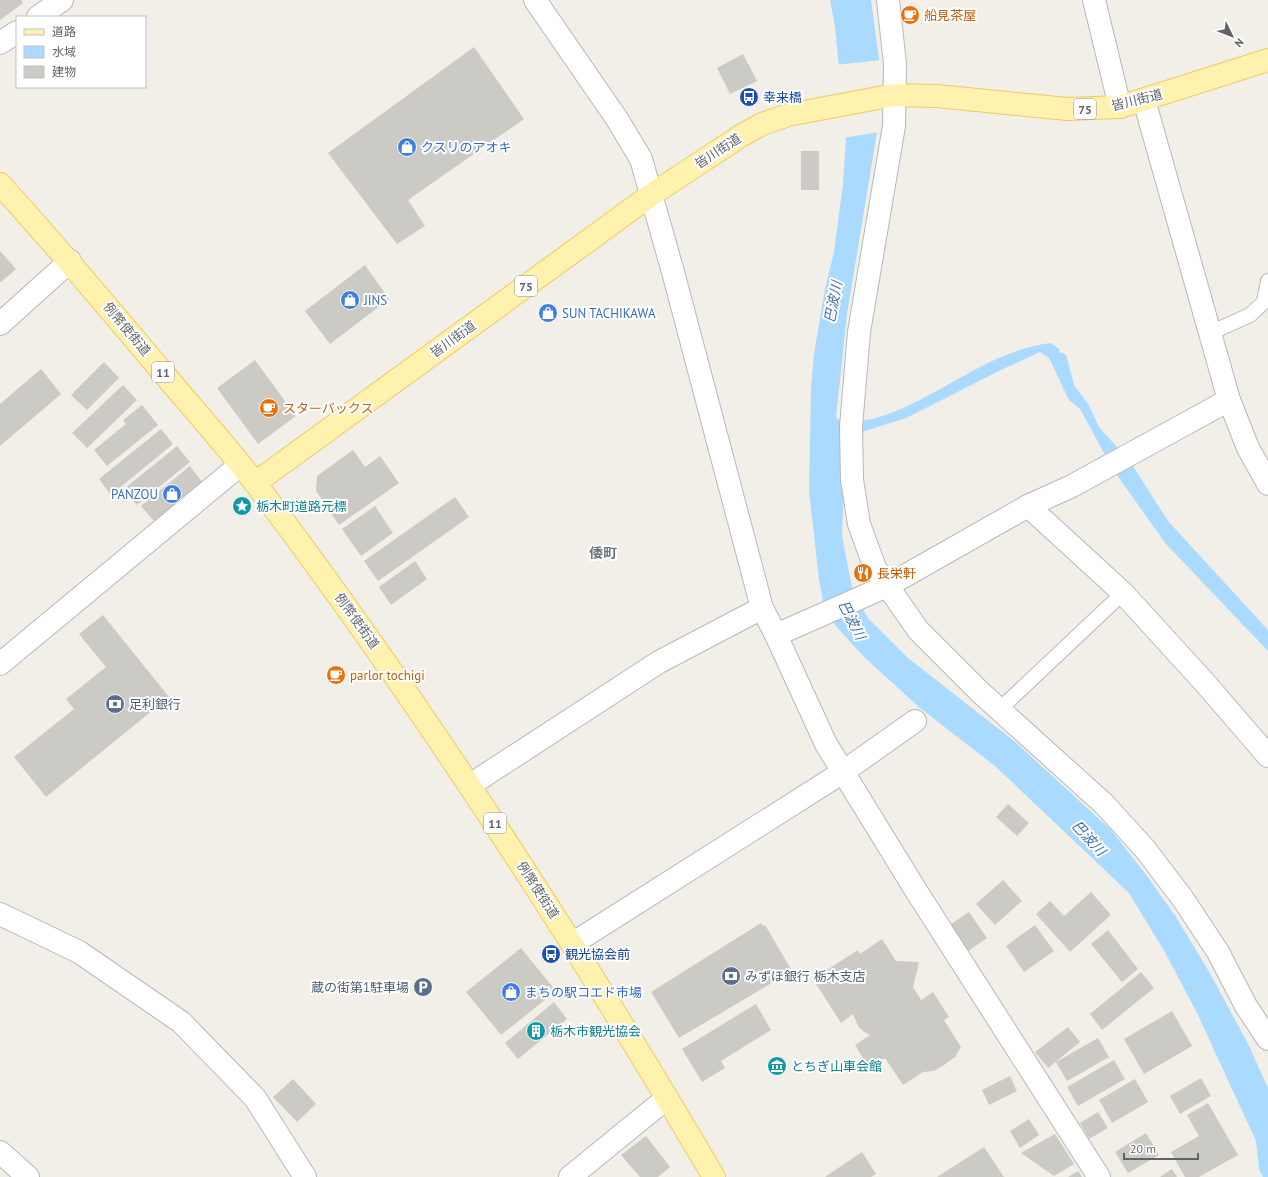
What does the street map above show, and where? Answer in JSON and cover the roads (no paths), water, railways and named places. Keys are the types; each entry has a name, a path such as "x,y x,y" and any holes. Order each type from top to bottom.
{"main road":[{"name":"皆川街道","path":"255,483 651,195 739,137 762,124 788,115 889,96 937,96 1067,109 1120,107 1268,60"},
{"name":"例幣使街道","path":"0,184 70,261 255,483 370,639 470,785 572,944 714,1177"}],"street":[{"path":"39,16 62,0"},
{"path":"535,0 617,119 641,159 762,608 826,744 916,889 1099,1177"},
{"path":"888,0 894,49 889,96 894,126 858,332 851,427 852,480 859,524 875,568 918,630 1000,710 1104,804 1145,849 1183,899 1213,945 1246,1006 1268,1039"},
{"path":"1094,0 1120,107"},
{"path":"0,44 16,33"},
{"path":"1144,100 1229,400 1248,448 1268,484"},
{"path":"0,324 70,261"},
{"path":"776,635 887,586 1028,506 1072,486 1229,400"},
{"path":"0,664 240,465"},
{"path":"1028,506 1122,593 1205,683 1268,756"},
{"path":"470,785 659,662 762,608"},
{"path":"572,944 843,772 916,721"},
{"path":"0,914 79,952 181,1022 255,1098 305,1177"},
{"path":"570,1177 667,1098"},
{"path":"0,1152 28,1177"}],"lane":[{"path":"1210,333 1250,315 1264,302 1268,281"},
{"path":"1000,710 1122,593"}],"water":[{"name":"巴波川","path":"830,0 871,0 879,59 877,132 847,314 836,418 844,423 883,416 925,398 986,364 1029,347 1051,343 1059,349 1064,373 1071,390 1091,410 1099,427 1131,463 1168,521 1268,630 1268,651 1166,544 1114,471 1080,409 1069,400 1049,358 1040,352 906,418 846,437 842,535 851,583 855,596 868,618 908,658 1014,741 1110,829 1144,872 1176,917 1211,975 1249,1046 1268,1088 1268,1177 1263,1177 1259,1169 1256,1141 1198,1015 1166,954 1129,893 995,766 920,708 864,657 835,625 823,601 809,491 811,388 814,354 825,289 834,252 843,184 846,141 835,27"}],"waterway":[{"path":"1051,353 1063,357 1071,387 1086,407"}],"place":[{"name":"船見茶屋","path":"910,15"},
{"name":"幸来橋","path":"749,97"},
{"name":"クスリのアオキ","path":"407,147"},
{"name":"JINS","path":"350,300"},
{"name":"SUN TACHIKAWA","path":"548,313"},
{"name":"スターバックス","path":"269,408"},
{"name":"PANZOU","path":"172,494"},
{"name":"栃木町道路元標","path":"242,506"},
{"name":"長栄軒","path":"863,573"},
{"name":"parlor tochigi","path":"336,675"},
{"name":"足利銀行","path":"115,704"},
{"name":"観光協会前","path":"551,954"},
{"name":"みずほ銀行 栃木支店","path":"731,976"},
{"name":"蔵の街第1駐車場","path":"423,987"},
{"name":"まちの駅コエド市場","path":"511,992"},
{"name":"栃木市観光協会","path":"536,1031"},
{"name":"とちぎ山車会館","path":"777,1066"}],"district":[{"name":"倭町","path":"603,553"}]}
